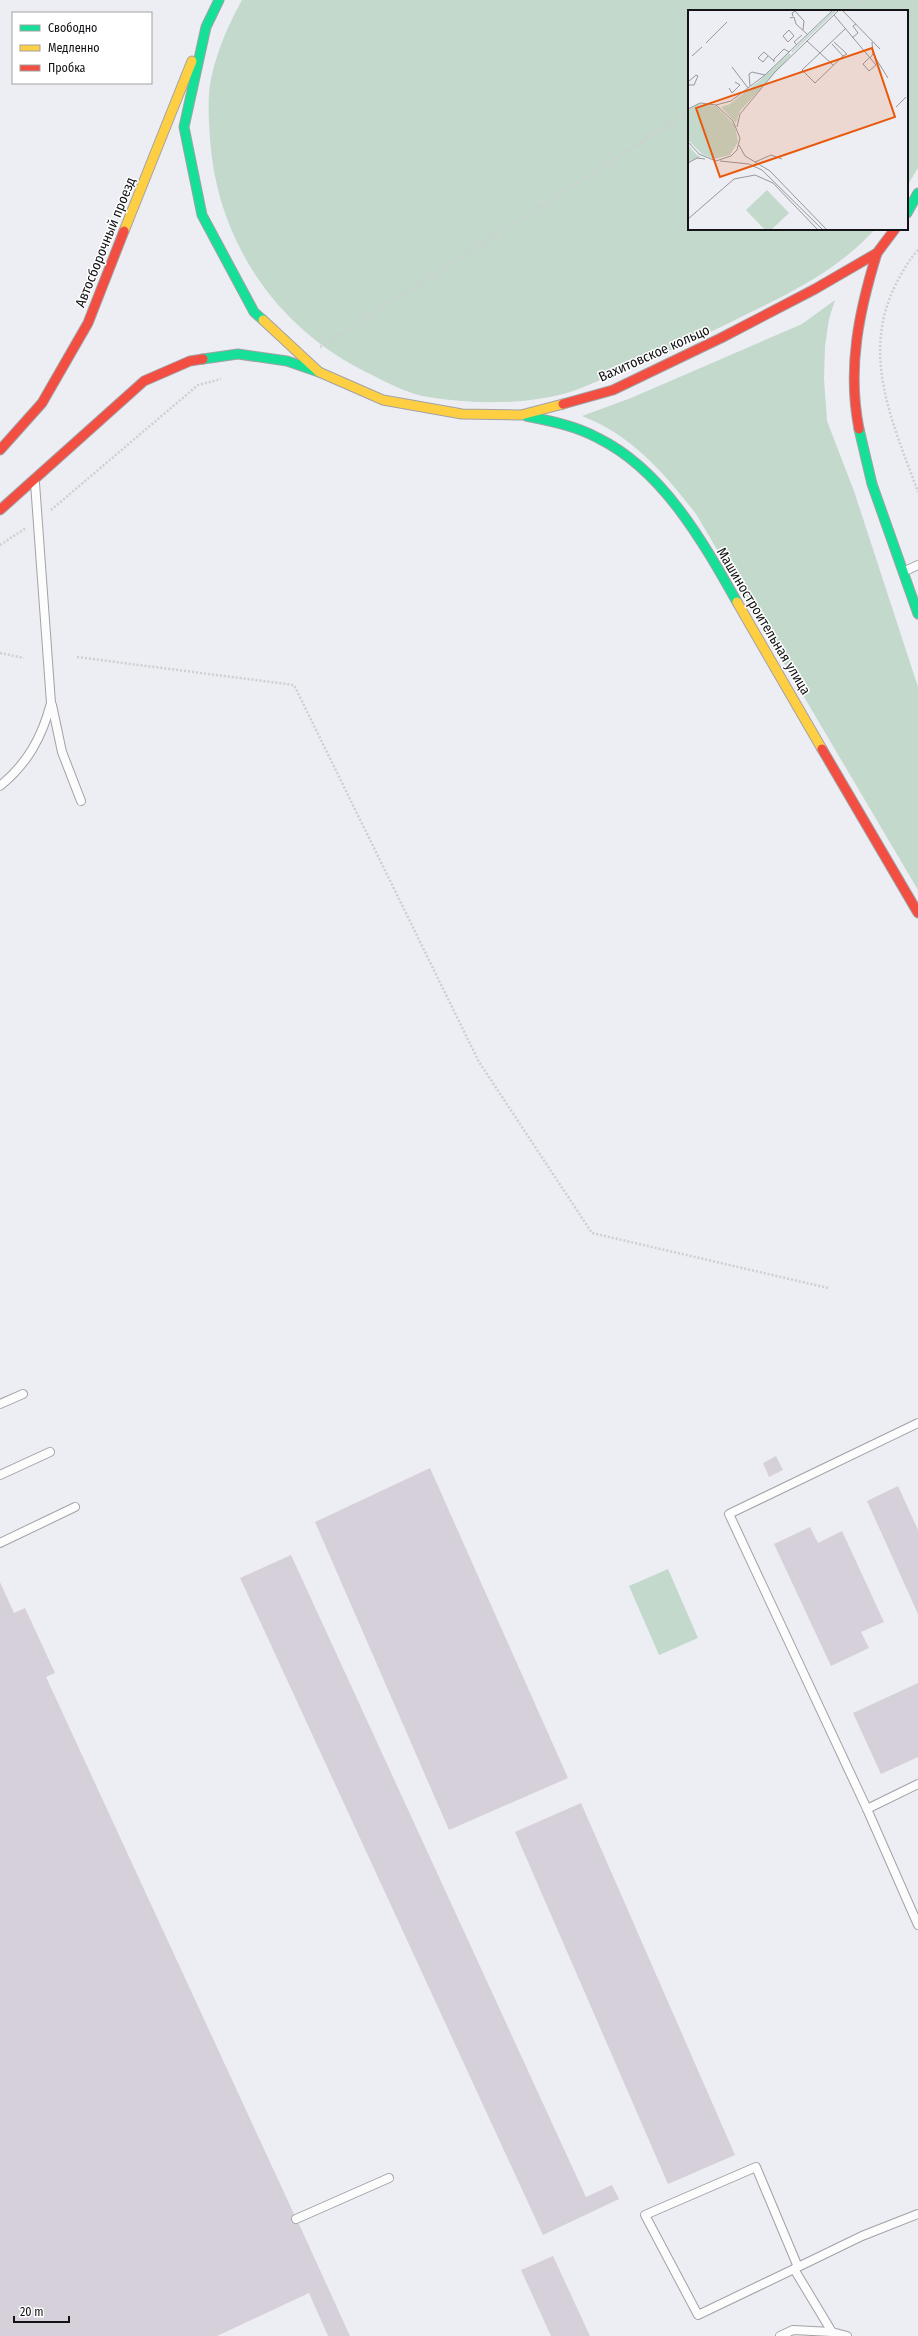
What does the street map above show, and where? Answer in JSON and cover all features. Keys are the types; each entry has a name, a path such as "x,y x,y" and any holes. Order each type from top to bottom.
{"main road":[{"name":"Вахитовское кольцо","path":"219,0 206,27 184,127 202,215 254,312 319,372 383,400 462,414 521,415 613,390 721,338 815,289 877,253 894,230"},
{"name":"Автосборочный проезд","path":"0,450 42,403 88,323 206,27"},
{"path":"908,211 918,194"},
{"path":"877,253 862,303 854,351 854,404 862,452 918,614"},
{"path":"0,510 144,381 190,362 238,354 287,360 319,372"},
{"name":"Машиностроительная улица","path":"521,415 566,423 605,440 636,462 666,494 690,527 735,600 918,913"}],"lane":[{"path":"35,478 51,703 62,752 81,801"},
{"path":"904,572 918,565"},
{"path":"0,786 18,771 35,746 47,718 51,703"},
{"path":"0,1404 23,1394"},
{"path":"918,1423 729,1514 866,1809 918,1925"},
{"path":"0,1475 50,1452"},
{"path":"0,1543 75,1507"},
{"path":"866,1809 918,1784"},
{"path":"832,2332 796,2268 756,2167 645,2215 698,2315 796,2268 862,2236 918,2214"},
{"path":"296,2219 389,2178"},
{"path":"780,2336 793,2330 832,2332 847,2336"}],"path":[{"path":"849,10 865,0"},
{"path":"303,357 688,113"},
{"path":"918,250 900,276 890,296 882,328 879,357 889,413 918,492"},
{"path":"0,545 38,521 198,385 228,377"},
{"path":"0,653 24,658"},
{"path":"77,658 294,685 479,1062 592,1233 828,1288"}],"green space":[{"path":"242,0 918,0 918,168 908,184 908,10 688,10 688,230 874,230 844,258 809,282 677,348 577,389 547,398 513,402 461,401 428,397 397,387 368,373 335,354 305,332 279,306 257,277 239,246 225,212 215,176 210,139 209,117 211,79 216,58 232,19"},
{"path":"835,300 829,319 825,346 824,379 827,421 854,491 918,687 918,890 696,514 672,484 646,457 617,434 582,416 631,398 802,324"},
{"path":"668,1569 698,1638 659,1655 629,1586"}],"building":[{"path":"776,1456 783,1470 769,1477 763,1463"},
{"path":"430,1468 568,1778 449,1830 315,1522"},
{"path":"898,1486 918,1530 918,1614 867,1501"},
{"path":"810,1527 818,1543 842,1531 884,1622 861,1632 869,1648 831,1666 774,1544"},
{"path":"291,1555 586,2197 612,2185 619,2199 543,2235 240,1578"},
{"path":"0,1582 14,1613 25,1608 55,1673 46,1677 294,2214 291,2218 291,2222 299,2224 350,2336 328,2336 309,2293 217,2336 0,2336"},
{"path":"918,1683 918,1757 881,1774 853,1713"},
{"path":"581,1803 735,2155 668,2184 515,1832"},
{"path":"553,2256 590,2336 551,2336 521,2270"}],"traffic: fast":[{"path":"219,0 206,27 184,127 202,215 254,312 263,320"},
{"path":"908,211 918,193"},
{"path":"203,359 238,354 287,361 319,372"},
{"path":"526,416 563,424 590,434 621,452 642,469 662,488 695,532 737,602"},
{"path":"859,429 872,484 918,614"}],"traffic: slow":[{"path":"124,231 192,61"},
{"path":"263,320 319,372 383,400 462,414 521,415 563,404"},
{"path":"737,602 822,749"}],"traffic: jam":[{"path":"563,404 613,390 721,338 815,289 877,253 894,230"},
{"path":"0,450 42,403 88,323 124,231"},
{"path":"859,429 854,384 857,340 865,296 877,253"},
{"path":"0,510 144,381 190,361 203,359"},
{"path":"822,749 918,913"}]}
